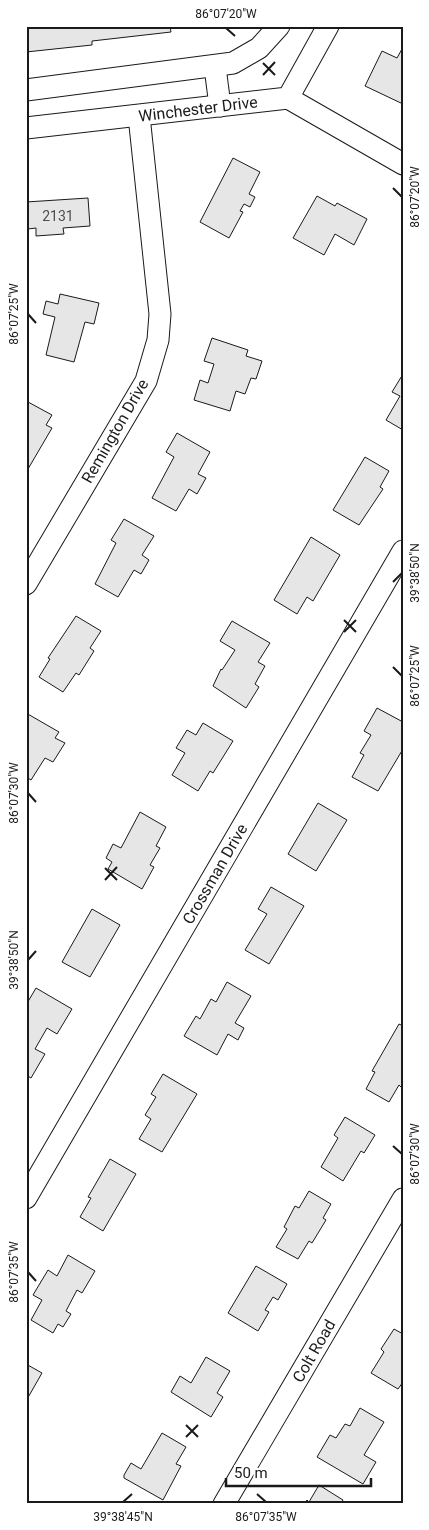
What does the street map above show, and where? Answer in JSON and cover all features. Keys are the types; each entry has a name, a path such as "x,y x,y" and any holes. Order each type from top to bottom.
{"street":[{"path":"26,90 215,67 234,63 259,48 279,26"},
{"path":"328,26 288,98 403,164"},
{"path":"215,67 220,106"},
{"name":"Winchester Drive","path":"26,128 288,98"},
{"name":"Remington Drive","path":"26,584 146,380 156,348 160,314 139,116"},
{"name":"Crossman Drive","path":"26,1198 403,551"},
{"name":"Colt Road","path":"224,1504 403,1199"}],"building":[{"path":"26,26 170,26 171,32 92,41 92,45 26,52"},
{"path":"402,49 403,104 365,86 382,51 397,58"},
{"path":"233,158 260,172 249,194 255,197 250,207 244,204 240,211 243,212 229,238 200,222"},
{"path":"317,196 335,206 337,203 367,219 354,245 335,234 324,255 293,238"},
{"path":"88,198 90,226 63,228 64,234 36,236 36,228 28,229 26,202"},
{"path":"60,294 99,303 94,324 85,322 74,362 46,355 55,317 43,314 46,301 58,304"},
{"path":"212,338 248,350 246,356 262,361 256,379 251,378 245,394 236,391 230,411 194,400 200,380 208,383 214,364 204,361"},
{"path":"403,374 403,430 386,420 400,396 392,392"},
{"path":"28,402 52,415 46,425 52,428 28,469 26,467 26,405"},
{"path":"177,433 210,452 198,474 206,478 197,494 189,489 176,511 152,498 174,457 166,452"},
{"path":"365,457 389,471 380,487 383,489 359,525 333,510"},
{"path":"124,519 154,536 142,555 149,560 141,574 134,570 118,597 95,584 116,543 111,540"},
{"path":"311,537 340,555 313,601 307,597 297,614 274,600"},
{"path":"76,616 101,631 90,648 94,651 79,675 76,673 63,692 39,677 50,659 48,658"},
{"path":"232,621 270,643 258,662 265,666 255,684 259,687 246,708 213,686 221,669 235,650 220,641"},
{"path":"377,708 403,722 403,749 378,791 352,777 364,755 360,753 371,735 364,731"},
{"path":"26,713 59,732 55,738 65,743 53,762 45,758 31,780 26,777"},
{"path":"203,723 233,741 213,773 210,771 198,791 172,775 185,753 176,748 187,730 196,735"},
{"path":"318,803 347,820 316,871 288,854"},
{"path":"140,812 166,827 156,846 160,848 150,865 154,867 142,889 108,869 112,862 106,858 113,844 121,848"},
{"path":"271,887 304,906 269,964 245,950 267,914 258,909"},
{"path":"92,909 120,925 90,977 62,962"},
{"path":"227,982 251,996 235,1023 244,1028 238,1040 228,1034 217,1055 184,1036 196,1016 200,1019 211,999 216,1002"},
{"path":"36,988 72,1009 57,1034 47,1028 35,1049 45,1054 31,1078 26,1075 26,1005"},
{"path":"399,1024 403,1026 403,1084 401,1087 399,1085 389,1102 366,1089 375,1072 372,1071"},
{"path":"163,1074 197,1094 162,1152 139,1139 151,1119 145,1115 156,1097 151,1094"},
{"path":"345,1117 375,1135 364,1153 361,1151 343,1181 321,1167 338,1138 334,1135"},
{"path":"110,1159 136,1174 103,1231 80,1217 91,1198 88,1197"},
{"path":"309,1191 331,1204 323,1218 326,1220 312,1243 309,1241 298,1259 276,1247 287,1229 284,1227 295,1206 299,1208"},
{"path":"68,1255 95,1271 82,1293 77,1290 66,1311 71,1314 63,1327 58,1324 53,1333 31,1320 42,1300 33,1295 48,1270 57,1276"},
{"path":"256,1266 287,1284 278,1300 273,1297 265,1310 269,1312 258,1331 228,1313"},
{"path":"394,1329 403,1334 403,1382 398,1389 371,1373 384,1352 381,1349"},
{"path":"206,1357 230,1371 217,1393 223,1397 211,1417 171,1392 180,1376 191,1383"},
{"path":"26,1364 42,1373 26,1401"},
{"path":"360,1408 384,1422 364,1455 376,1462 363,1484 317,1457 330,1435 336,1438 345,1424 350,1426"},
{"path":"162,1433 186,1447 176,1464 181,1466 163,1500 124,1478 131,1463 141,1469"},
{"path":"319,1485 343,1500 341,1504 304,1504 307,1500 309,1502"}]}
